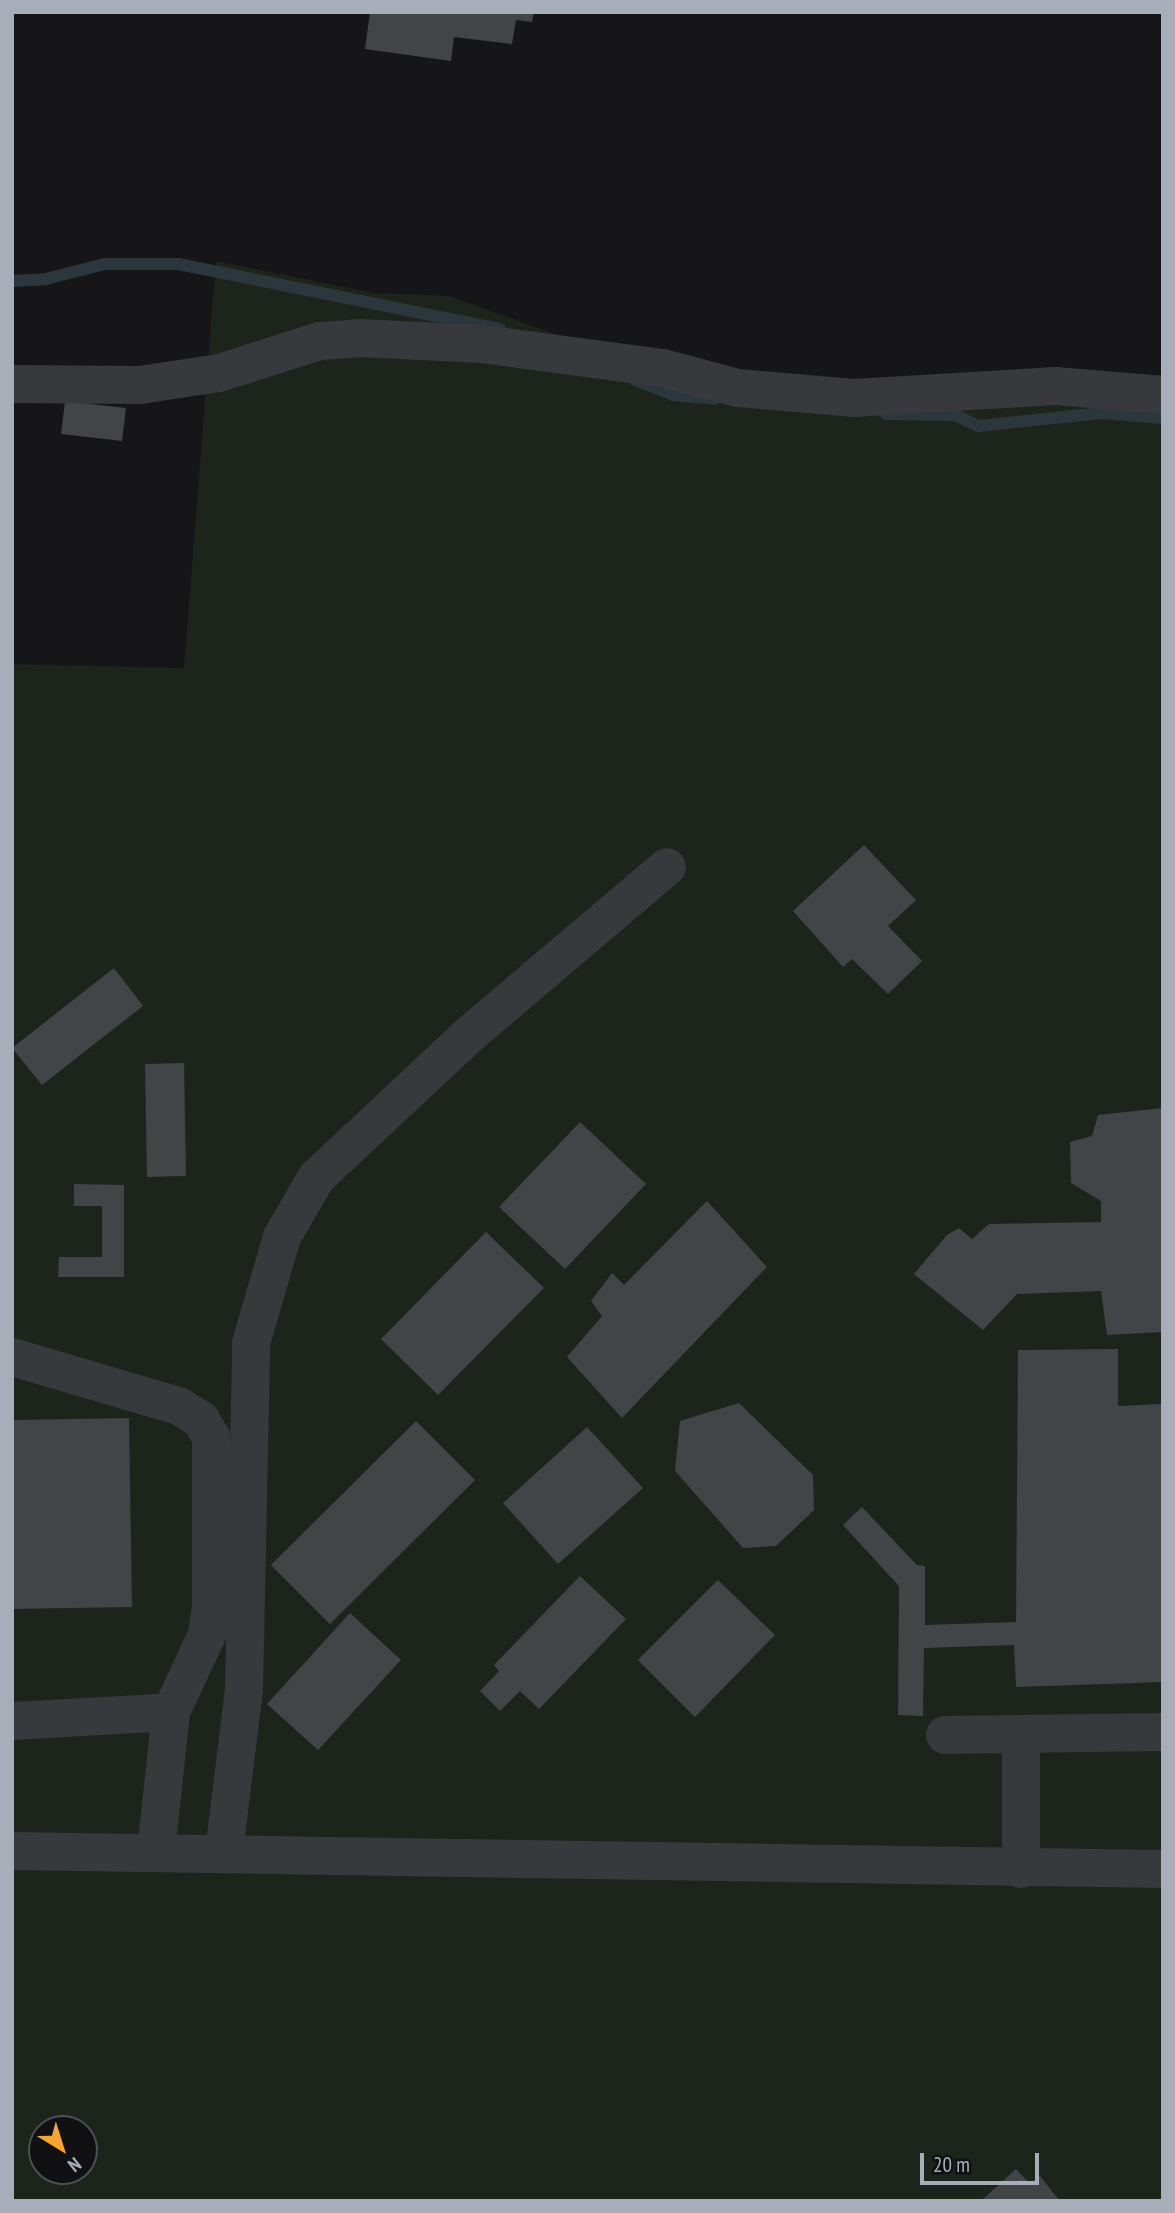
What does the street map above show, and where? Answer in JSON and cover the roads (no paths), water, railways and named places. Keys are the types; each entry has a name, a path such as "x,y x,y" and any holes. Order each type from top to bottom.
{"street":[{"path":"12,384 140,385 219,373 320,341 359,338 482,344 662,368 738,388 854,398 1056,386 1163,395"},
{"path":"224,1852 244,1690 251,1343 282,1237 325,1170 470,1034 667,867"},
{"path":"12,1357 179,1406 201,1420 211,1437 207,1635 171,1712 156,1852"},
{"path":"12,1721 171,1712"},
{"path":"945,1735 1163,1732"},
{"path":"1021,1734 1021,1869"},
{"path":"12,1851 224,1852 1021,1869 1163,1869"}],"waterway":[{"path":"12,281 46,279 105,264 178,264 500,329"},
{"path":"635,380 673,395 715,399"},
{"path":"886,414 955,415 979,426 1101,413 1163,418"}]}
